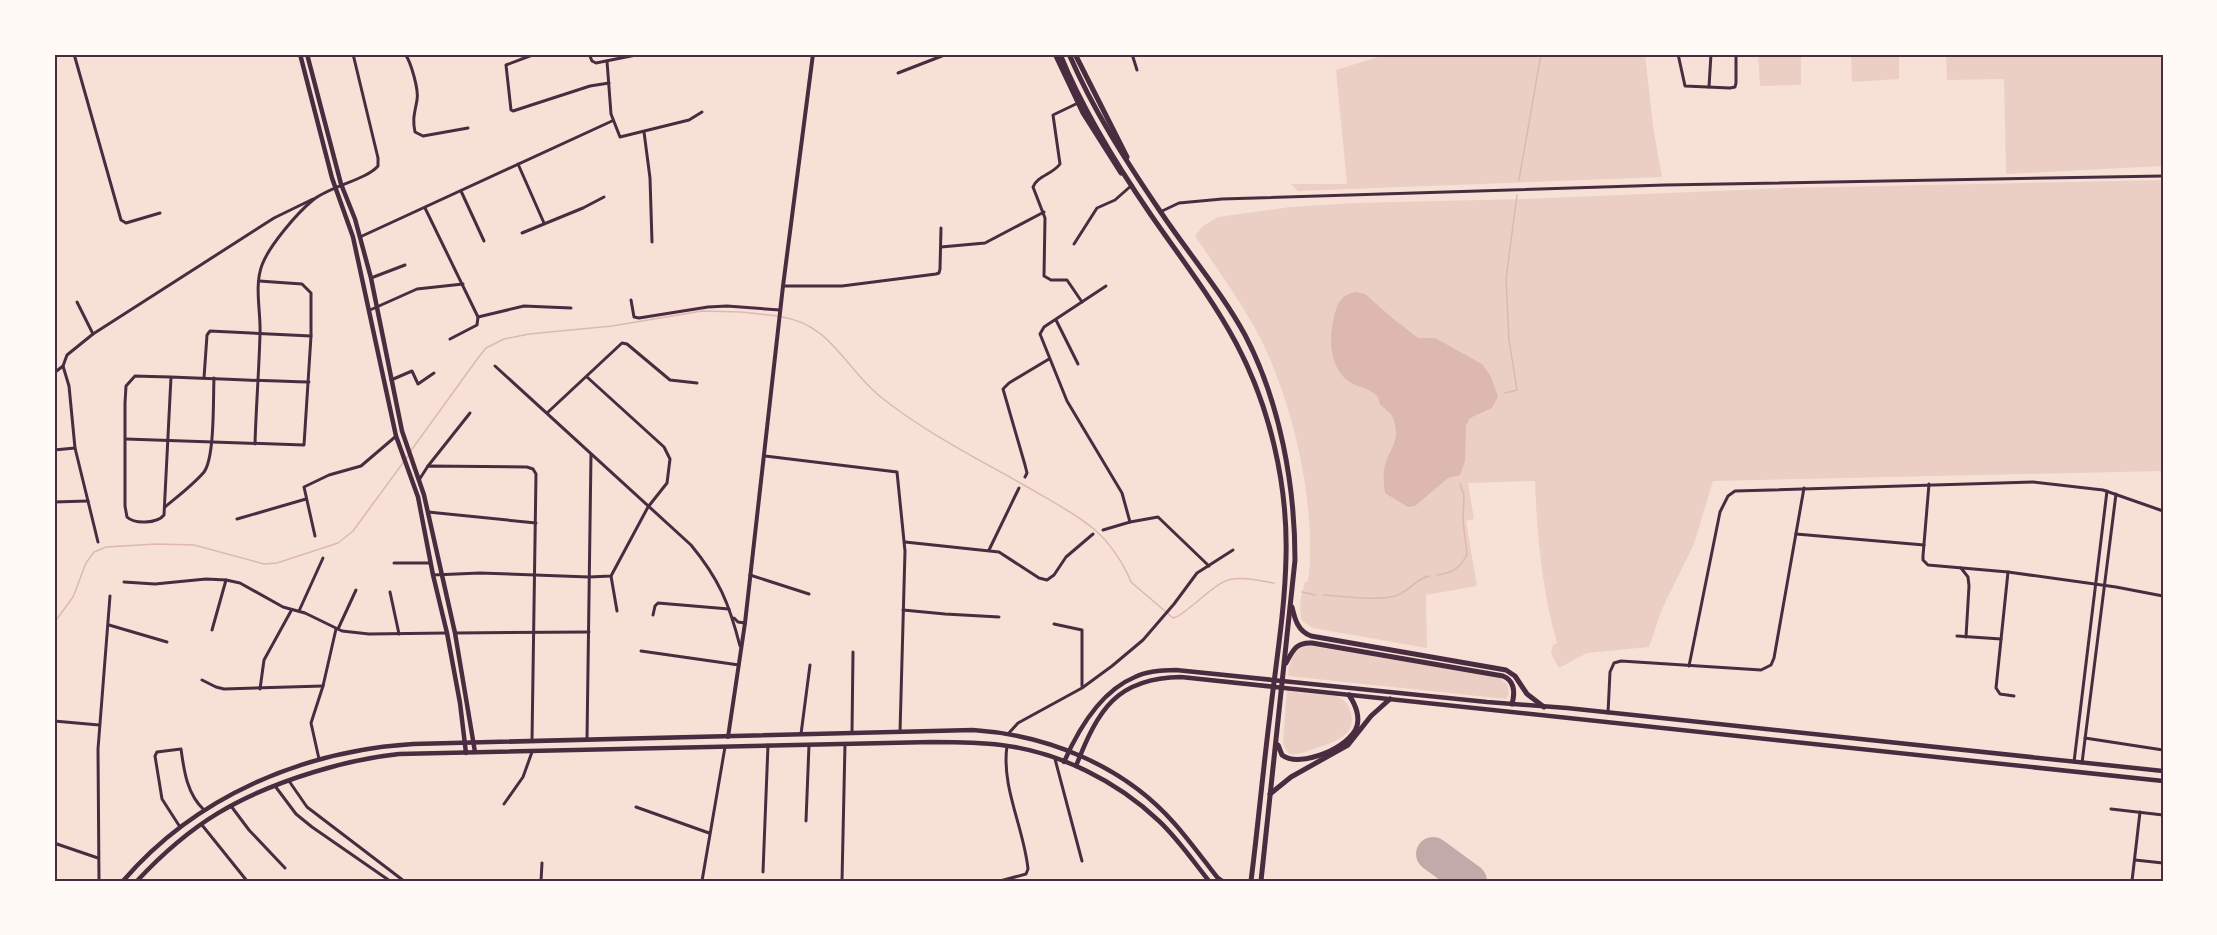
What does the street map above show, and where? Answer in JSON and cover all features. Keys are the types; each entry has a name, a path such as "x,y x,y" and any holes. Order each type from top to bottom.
{"main road":[{"path":"300,54 334,187 353,237 396,435 418,497 447,633 466,753"},
{"path":"307,54 341,184 360,237 406,447 419,480 427,512 455,633 475,752"},
{"path":"1058,54 1080,103 1128,179 1210,298 1243,357 1256,386 1272,438 1282,487 1286,531 1285,581 1250,880"},
{"path":"1069,54 1090,100 1160,212 1233,315 1264,380 1281,436 1291,489 1295,536 1294,582 1261,881"},
{"path":"1075,54 1130,164"},
{"path":"1291,603 1297,624 1305,634 1506,670 1515,676 1527,694 1544,708"},
{"path":"1284,667 1299,644 1318,643 1503,676 1508,678 1512,686 1514,695 1512,704"},
{"path":"1064,762 1092,715 1108,695 1138,675 1176,670 2163,771"},
{"path":"1076,766 1094,724 1103,711 1122,693 1156,678 1181,677 2163,781"},
{"path":"1277,740 1282,755 1290,760 1307,759 1337,747 1352,736 1357,727 1356,706 1349,695"},
{"path":"1270,794 1291,777 1348,745 1371,716 1390,699"},
{"path":"123,881 151,851 204,810 261,779 352,750 390,745 466,742 587,741 973,730 1008,734 1069,751 1080,755 1125,782 1165,814 1220,880"},
{"path":"137,881 163,854 201,823 230,805 288,780 339,764 377,756 932,742 1007,746 1076,766 1107,782 1150,814 1179,844 1209,881"}],"street":[{"path":"74,54 121,220 126,223 160,213"},
{"path":"54,373 63,366 67,355 93,334 274,218 378,166 353,54"},
{"path":"405,54 410,61 417,93 413,112 415,132 423,136 468,128"},
{"path":"535,54 506,65 511,110 513,111 590,86 609,83"},
{"path":"589,54 595,63 641,54"},
{"path":"728,736 745,622 783,286 813,54"},
{"path":"898,73 947,54"},
{"path":"1132,54 1137,70"},
{"path":"1678,54 1685,86 1709,87 1735,86 1736,54"},
{"path":"1709,87 1711,54"},
{"path":"607,61 612,121 622,138 688,120 702,112"},
{"path":"1080,103 1054,114 1060,164 1055,170 1036,181 1033,188 1044,212 1044,276 1051,280 1067,280 1082,303"},
{"path":"360,237 612,121"},
{"path":"644,132 651,187 652,242"},
{"path":"518,164 544,222"},
{"path":"1160,212 1179,203 1222,199 1665,185 2163,176"},
{"path":"1074,244 1097,208 1115,200 1132,185"},
{"path":"461,191 484,240"},
{"path":"522,233 604,197"},
{"path":"255,444 260,333 259,281 262,264 292,221 314,199"},
{"path":"425,208 478,317 477,325 450,339"},
{"path":"941,247 985,243 1044,212"},
{"path":"783,286 842,286 939,273 941,228"},
{"path":"370,278 405,265"},
{"path":"126,439 304,445 312,297 309,289 302,284 259,281"},
{"path":"370,310 417,289 463,284"},
{"path":"1106,286 1041,331 1042,342 1067,401 1122,493 1130,522"},
{"path":"632,300 634,317 639,318 708,307 750,307 780,312"},
{"path":"77,302 93,334"},
{"path":"478,317 524,306 571,308"},
{"path":"1056,320 1078,364"},
{"path":"204,378 208,333 216,330 311,336"},
{"path":"547,413 620,343 625,342 670,380 697,383"},
{"path":"1025,477 1027,473 1025,465 1003,390 1009,383 1049,359"},
{"path":"63,366 69,386 75,448 98,542"},
{"path":"495,366 691,545 717,580 733,617 741,648"},
{"path":"391,380 411,371 418,384 434,373"},
{"path":"171,377 164,515 160,520 128,520 125,506 124,403 126,386 131,379 135,376 214,378 257,381 309,382"},
{"path":"587,377 664,447 669,455 668,483 648,507 611,576 617,610"},
{"path":"165,507 203,472 207,464 211,442 214,378"},
{"path":"419,480 470,413"},
{"path":"315,536 304,490 306,485 340,471 361,466 396,435"},
{"path":"54,450 75,448"},
{"path":"587,741 591,454"},
{"path":"765,456 897,472 905,542 900,732"},
{"path":"428,466 527,467 533,469 536,474 532,742"},
{"path":"1689,666 1720,512 1728,496 1735,491 2033,482 2065,484 2107,491 2163,511"},
{"path":"1929,484 1923,560 1928,565 2008,572 2163,596"},
{"path":"989,550 1019,488"},
{"path":"1608,713 1610,672 1614,663 1621,661 1761,670 1771,665 1804,488"},
{"path":"2074,762 2107,491"},
{"path":"2082,763 2116,494"},
{"path":"237,519 306,499"},
{"path":"54,502 88,501"},
{"path":"427,512 536,523"},
{"path":"1103,530 1154,517 1161,519 1209,566"},
{"path":"905,542 1004,553 1039,578 1047,580 1054,575 1066,557 1093,534"},
{"path":"1796,534 1924,545"},
{"path":"1008,734 1018,723 1082,688 1143,640 1197,573 1233,550"},
{"path":"299,611 323,558"},
{"path":"394,563 431,563"},
{"path":"1960,568 1968,577 1969,586 1966,636"},
{"path":"2008,572 1996,688 2001,694 2014,696"},
{"path":"433,575 480,573 611,576"},
{"path":"750,575 809,594"},
{"path":"124,582 155,584 226,579 250,587 291,610 299,611 337,629 353,633 447,633"},
{"path":"212,630 226,579"},
{"path":"320,759 311,723 323,687 337,629 356,590"},
{"path":"390,592 399,634"},
{"path":"99,881 97,789 99,725 110,596"},
{"path":"653,615 658,603 729,609"},
{"path":"260,689 264,660 291,610"},
{"path":"903,610 945,615 999,617"},
{"path":"733,617 738,622 745,622"},
{"path":"1054,624 1082,630 1082,688"},
{"path":"109,625 167,642"},
{"path":"455,633 589,632"},
{"path":"1957,636 2001,639"},
{"path":"641,651 739,665"},
{"path":"852,733 853,652"},
{"path":"801,735 810,665"},
{"path":"202,680 224,689 323,687"},
{"path":"54,721 99,725"},
{"path":"2085,738 2163,750"},
{"path":"842,881 845,744"},
{"path":"806,821 809,745"},
{"path":"763,872 768,746"},
{"path":"1000,881 1026,874 1028,869 1010,789 1007,746"},
{"path":"702,881 725,747"},
{"path":"180,827 162,800 156,752 181,749 187,782 196,803 204,810"},
{"path":"504,804 523,777 532,752"},
{"path":"1056,759 1082,861"},
{"path":"288,780 307,807 404,881"},
{"path":"274,785 296,814 390,881"},
{"path":"230,805 249,830 285,868"},
{"path":"636,807 709,833"},
{"path":"2111,809 2163,815"},
{"path":"2132,881 2140,812"},
{"path":"201,823 247,881"},
{"path":"54,843 98,858"},
{"path":"2134,860 2163,863"},
{"path":"541,881 542,863"}],"shaded area":[{"path":"1388,54 1645,54 1653,126 1662,177 1298,191 1291,184 1347,184 1336,70"},
{"path":"1758,54 1801,54 1801,85 1760,86"},
{"path":"1851,54 1899,54 1899,79 1852,82"},
{"path":"1946,54 2163,54 2163,166 2006,174 2004,79 1947,80"},
{"path":"2163,180 2163,471 1713,481 1694,544 1662,609 1649,647 1587,653 1559,668 1551,653 1553,645 1557,643 1541,563 1535,481 1468,483 1474,519 1466,521 1477,586 1426,595 1427,648 1313,628 1302,621 1300,602 1305,582 1308,582 1309,521 1299,454 1291,420 1270,358 1257,332 1195,236 1203,226 1218,217 1290,207 1354,203 1788,188"},
{"path":"1356,292 1365,294 1418,338 1435,338 1482,364 1490,375 1498,396 1492,408 1470,418 1466,425 1465,461 1460,475 1448,478 1415,506 1408,507 1385,493 1384,470 1396,434 1392,416 1380,404 1374,393 1348,381 1337,368 1334,360 1331,334 1335,312 1344,297"},
{"path":"1306,645 1498,677 1507,684 1509,693 1506,699 1288,676 1296,649"},
{"path":"1287,691 1340,698 1350,710 1352,721 1347,733 1336,741 1302,753 1289,754 1284,747 1283,740"}],"waterway":[{"path":"1519,180 1541,54"},
{"path":"1505,393 1517,390 1509,340 1506,279 1517,195"},
{"path":"410,452 486,348 504,339 529,334 612,326 702,311 777,316"},
{"path":"782,317 799,321 826,338 869,387 915,422 1087,523 1111,547 1131,582 1173,618 1179,616 1214,588 1229,580 1247,579 1274,583"},
{"path":"54,623 73,597 86,563 94,552 106,547 156,544 194,545 264,564 277,563 338,543 353,531 408,456"},
{"path":"1437,575 1455,569 1467,554 1463,521 1464,495 1460,484"},
{"path":"1323,595 1390,597 1402,593 1430,576"},
{"path":"1302,592 1315,595"}],"runway":[{"path":"1433,854 1470,881"}]}
